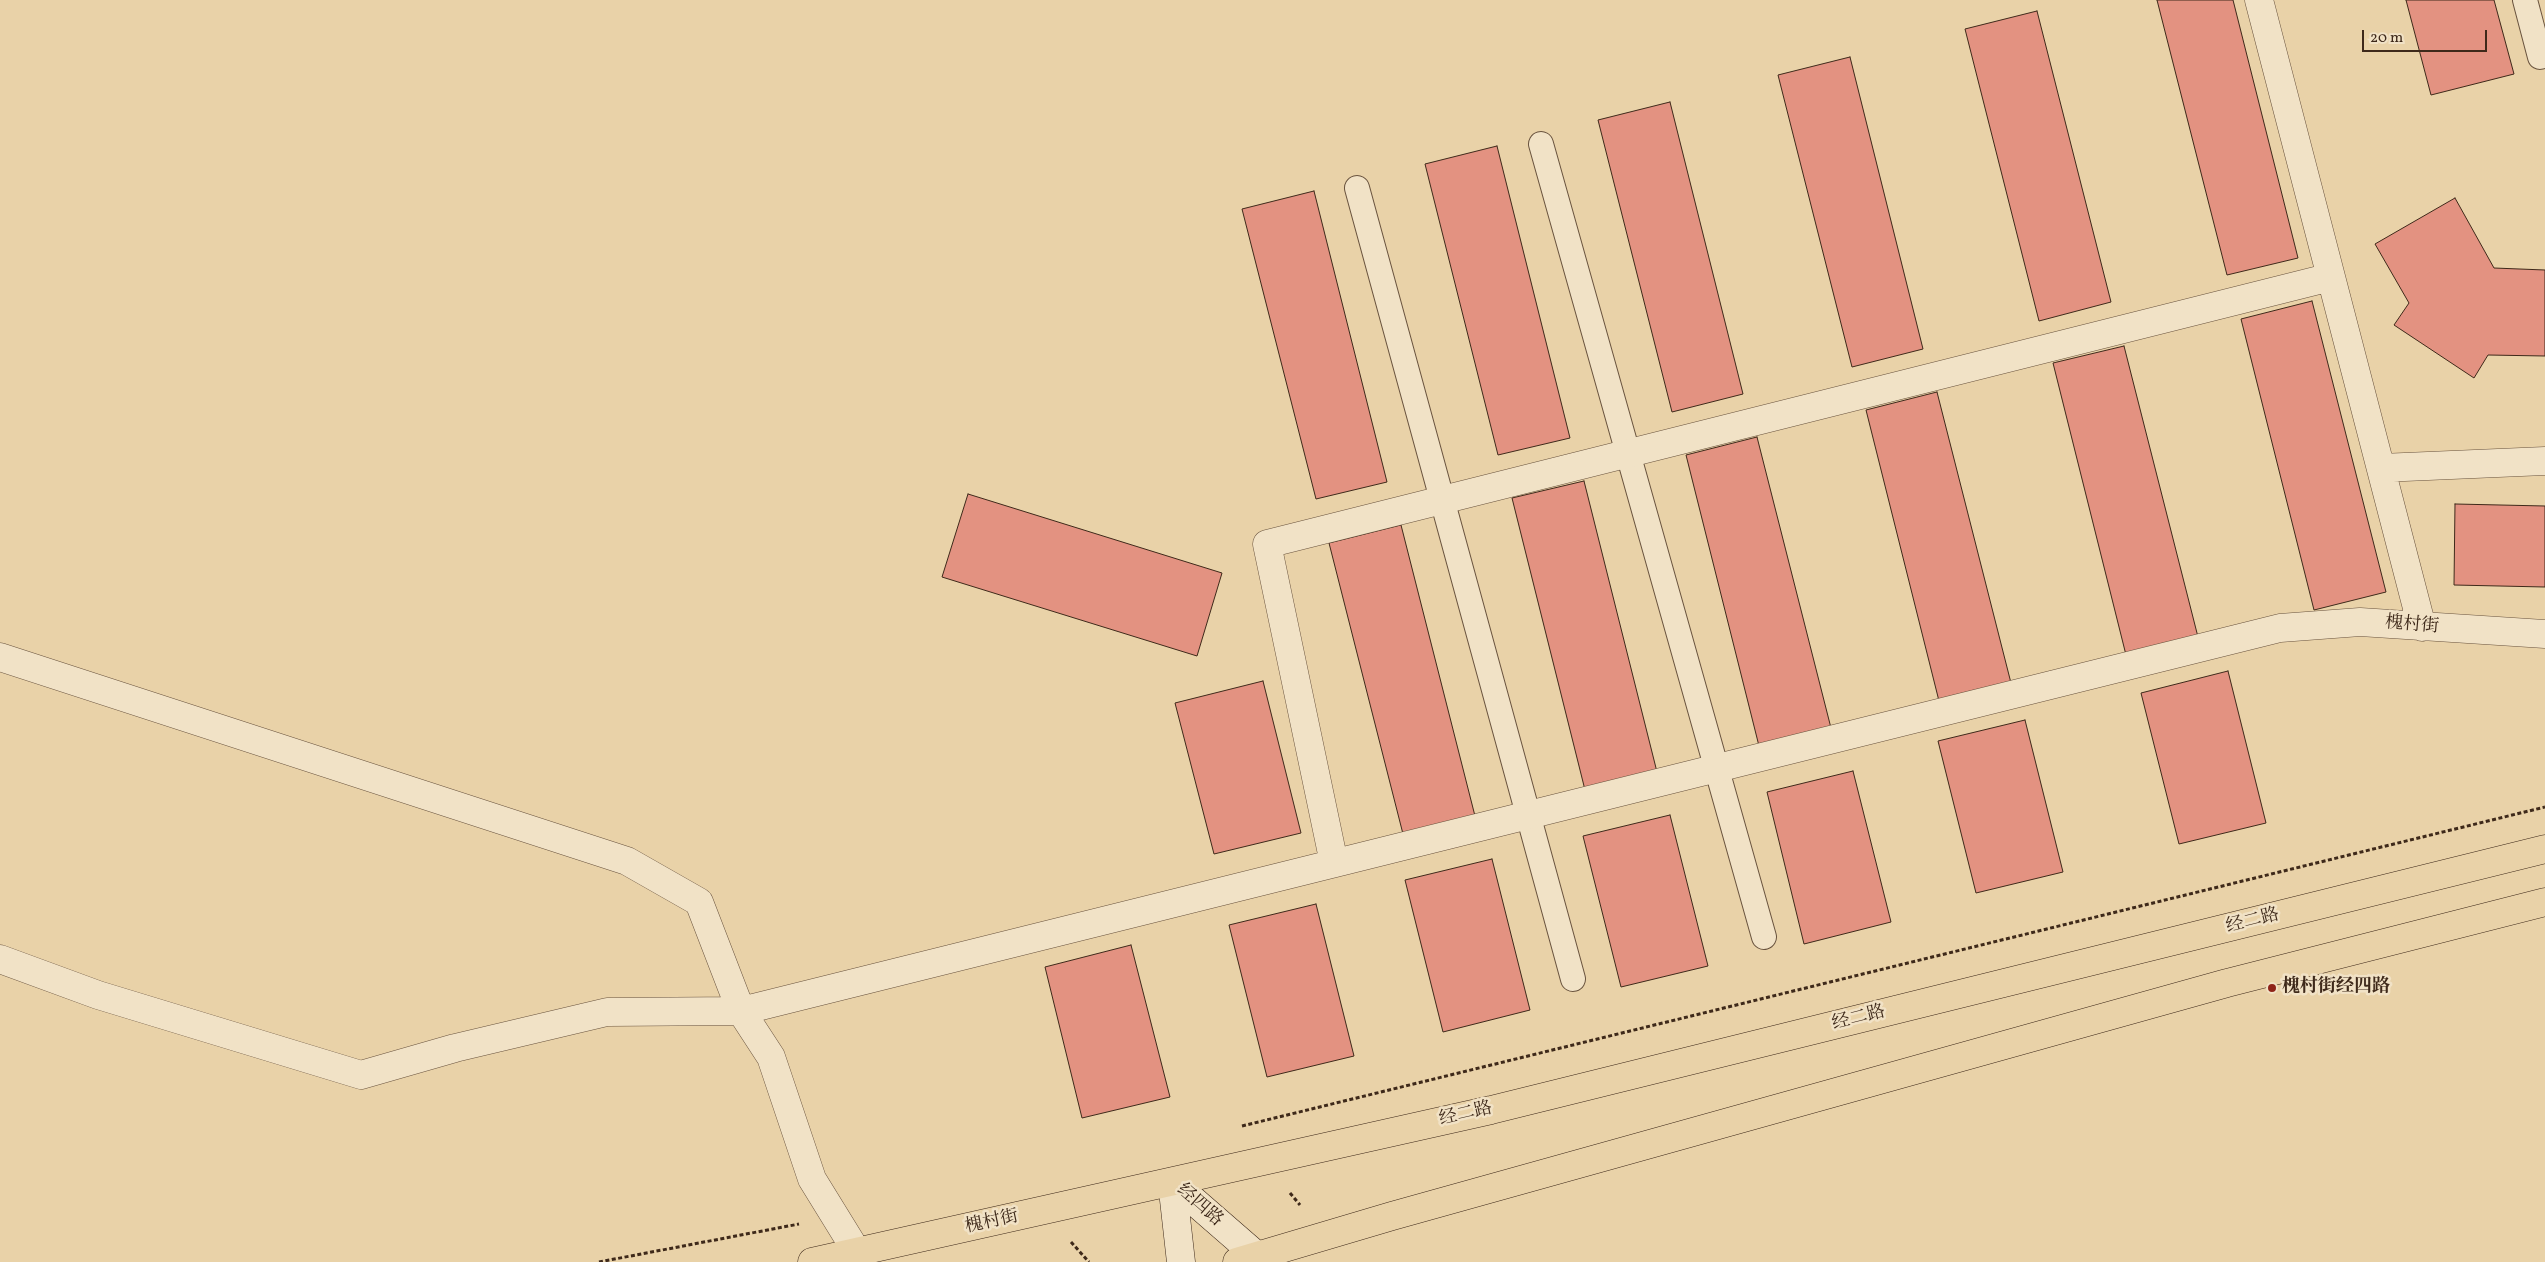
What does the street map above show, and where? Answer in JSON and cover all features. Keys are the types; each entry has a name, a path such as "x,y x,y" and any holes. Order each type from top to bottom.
{"main road":[{"name":"经二路","path":"1172,1182 1491,1110 2545,849"},
{"path":"1253,1260 1326,1236 2218,986 2545,902"},
{"name":"槐村街","path":"812,1262 1172,1182"}],"street":[{"path":"2259,0 2422,627"},
{"path":"1334,863 1267,544 2331,277"},
{"path":"2381,468 2545,461"},
{"name":"槐村街","path":"0,959 98,995 361,1074 455,1048 607,1012 740,1012 2280,628 2360,622 2545,634"},
{"path":"0,657 627,861 699,902 740,1012 771,1057 812,1179 857,1252"},
{"name":"经四路","path":"1172,1182 1253,1260"},
{"name":"经四路","path":"1172,1182 1181,1262"}],"lane":[{"path":"2526,0 2540,57"},
{"path":"1542,144 1764,937"},
{"path":"1357,188 1573,979"}],"path":[{"path":"1234,1128 2545,807"},
{"path":"1263,1161 1326,1236"},
{"path":"599,1262 835,1217"}],"building":[{"path":"2157,0 2233,0 2298,258 2227,275"},
{"path":"2406,0 2494,0 2514,74 2431,95"},
{"path":"2037,11 2111,302 2039,321 1965,29"},
{"path":"1850,57 1923,349 1852,367 1778,75"},
{"path":"1670,102 1743,394 1672,412 1598,120"},
{"path":"1497,146 1570,438 1498,455 1425,164"},
{"path":"1314,191 1387,482 1316,499 1242,209"},
{"path":"2455,198 2494,268 2545,270 2545,356 2488,355 2474,378 2394,325 2409,303 2375,244"},
{"path":"2312,301 2386,592 2314,610 2241,319"},
{"path":"2124,346 2198,637 2126,655 2053,363"},
{"path":"1937,392 2011,683 1939,701 1866,410"},
{"path":"1757,437 1831,728 1759,746 1686,455"},
{"path":"1584,481 1657,772 1585,790 1512,498"},
{"path":"968,494 1222,573 1197,656 942,577"},
{"path":"2455,504 2545,506 2545,587 2454,585"},
{"path":"1401,525 1475,816 1403,834 1329,543"},
{"path":"2228,671 2266,823 2179,844 2141,693"},
{"path":"1263,681 1301,833 1214,854 1175,703"},
{"path":"2025,720 2063,872 1976,893 1938,741"},
{"path":"1853,771 1891,922 1804,944 1767,792"},
{"path":"1670,815 1708,966 1621,987 1583,836"},
{"path":"1492,859 1530,1010 1443,1032 1405,880"},
{"path":"1316,904 1354,1056 1267,1077 1229,925"},
{"path":"1131,945 1170,1097 1082,1118 1045,967"}],"place":[{"name":"槐村街经四路","path":"2272,988"}]}
